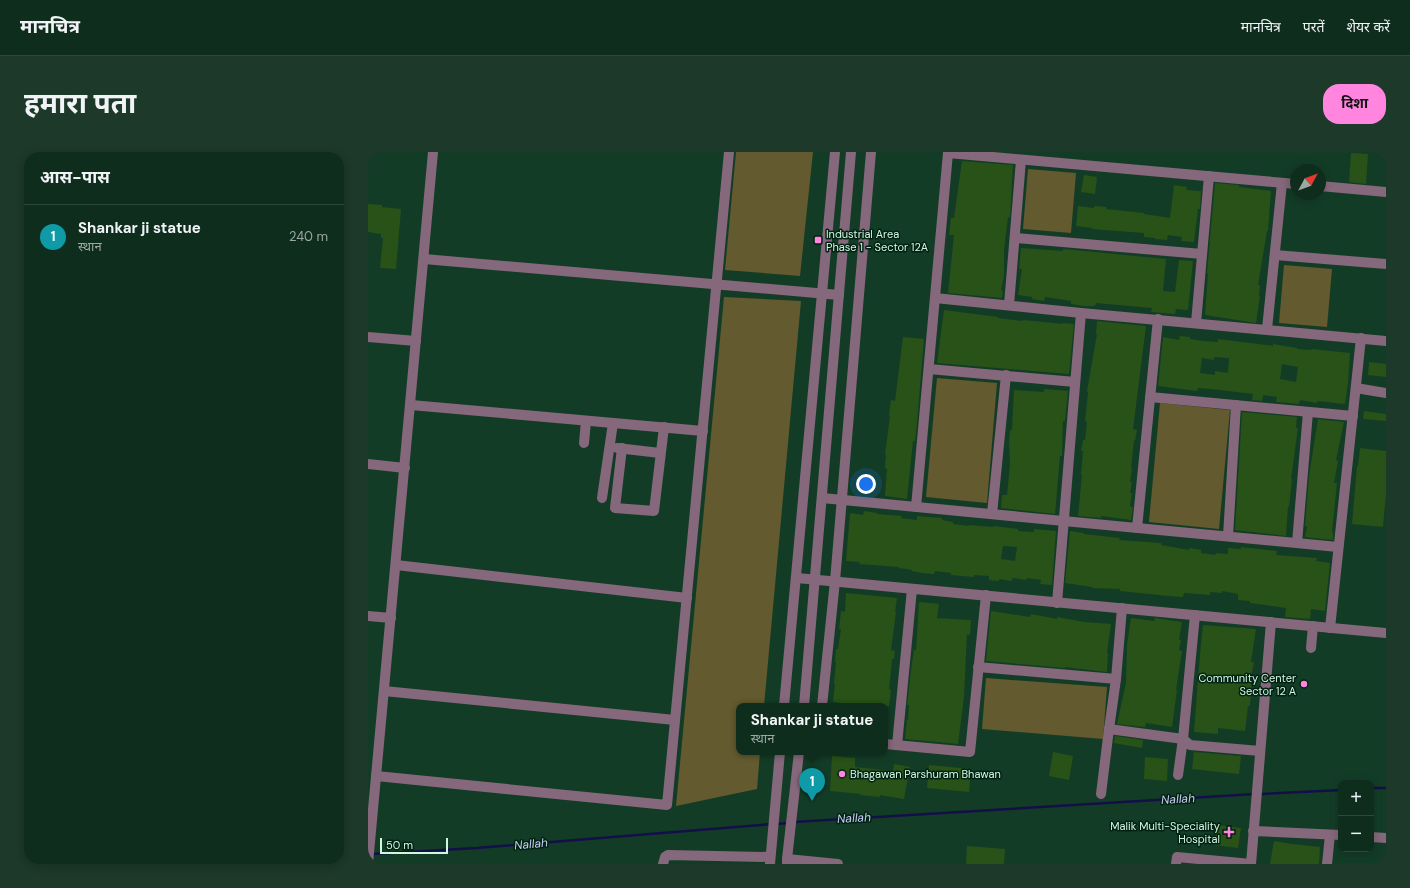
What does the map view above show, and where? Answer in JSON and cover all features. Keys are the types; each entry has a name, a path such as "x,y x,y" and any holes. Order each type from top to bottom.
{"street":[{"path":"368,864 433,152"},
{"path":"376,776 667,805 729,152"},
{"path":"784,703 835,152"},
{"path":"804,703 851,152"},
{"path":"822,703 835,581 871,152"},
{"path":"916,507 948,153 1290,184"},
{"path":"1009,305 1021,160"},
{"path":"1196,323 1209,176"},
{"path":"1267,330 1282,183"},
{"path":"1326,187 1386,192"},
{"path":"1015,238 1202,254"},
{"path":"1275,255 1386,264"},
{"path":"424,259 839,295"},
{"path":"935,298 1386,341"},
{"path":"1057,603 1081,313"},
{"path":"1137,528 1158,319"},
{"path":"368,337 416,342"},
{"path":"1330,628 1361,338"},
{"path":"929,369 1075,382"},
{"path":"992,514 1006,376"},
{"path":"1356,388 1386,393"},
{"path":"1150,397 1353,416"},
{"path":"411,405 703,431"},
{"path":"1228,536 1236,405"},
{"path":"1297,543 1308,412"},
{"path":"584,443 586,421"},
{"path":"602,498 613,423"},
{"path":"622,448 616,508 654,511 664,427"},
{"path":"609,447 660,452"},
{"path":"368,464 405,468"},
{"path":"606,468 620,470"},
{"path":"822,498 1338,547"},
{"path":"396,565 687,598"},
{"path":"797,578 1386,633"},
{"path":"897,746 912,588"},
{"path":"888,744 970,752 986,596"},
{"path":"1101,794 1116,679 1122,608"},
{"path":"1178,776 1195,615"},
{"path":"368,616 391,618"},
{"path":"1176,864 1177,857 1251,864 1271,622"},
{"path":"1311,648 1313,626"},
{"path":"978,667 1116,679"},
{"path":"384,691 675,720"},
{"path":"1109,729 1183,739 1190,745 1260,751"},
{"path":"663,864 668,855 770,861 780,755"},
{"path":"799,755 793,796 788,859 809,863 838,864"},
{"path":"1253,831 1338,835"},
{"path":"1327,864 1330,835"},
{"path":"1374,837 1386,838"}],"shaded area":[{"path":"736,152 813,152 800,276 725,270"},
{"path":"1028,169 1076,173 1071,233 1023,229"},
{"path":"1284,265 1332,269 1327,327 1279,323"},
{"path":"724,297 801,301 764,703 736,703 736,755 760,755 757,789 676,806"},
{"path":"937,378 997,383 987,503 926,497"},
{"path":"1160,403 1230,410 1219,529 1149,522"},
{"path":"986,678 1107,687 1103,739 982,729"}],"building":[{"path":"1351,153 1368,154 1366,184 1349,182"},
{"path":"962,161 1013,165 1010,218 1008,217 1004,250 1004,276 1001,290 1003,291 1002,298 948,293 954,235 949,235 951,218 954,218"},
{"path":"1084,175 1097,177 1095,194 1081,192"},
{"path":"1215,183 1239,185 1239,187 1271,191 1268,231 1258,285 1260,285 1260,296 1256,323 1205,315"},
{"path":"1174,185 1187,187 1186,190 1201,191 1200,209 1198,209 1194,242 1181,241 1182,237 1168,235 1167,240 1155,239 1144,237 1144,233 1092,229 1076,226 1078,206 1094,208 1094,206 1106,207 1106,209 1144,213 1170,218"},
{"path":"368,204 401,209 396,269 380,268 383,238 381,238 381,234 368,232"},
{"path":"1021,248 1063,251 1063,249 1166,259 1163,291 1175,292 1179,260 1193,261 1188,310 1176,309 1175,314 1151,312 1152,308 1096,303 1095,306 1084,306 1071,304 1071,301 1059,299 1045,297 1044,301 1018,295 1022,269 1019,269"},
{"path":"944,310 1023,321 1074,324 1069,374 937,363"},
{"path":"1097,321 1146,326 1133,429 1137,430 1135,441 1134,440 1130,482 1132,482 1130,493 1132,493 1130,506 1133,507 1131,520 1101,516 1101,518 1078,516 1082,475 1083,451 1081,451 1083,440 1085,440 1087,422 1085,421 1087,391 1097,334"},
{"path":"1180,336 1204,341 1218,342 1218,339 1273,346 1273,344 1297,349 1350,353 1345,404 1317,401 1317,403 1300,400 1299,404 1276,402 1277,397 1263,395 1262,401 1252,400 1253,394 1198,388 1197,391 1158,386 1163,337 1179,340","holes":["1214,357 1229,358 1228,373 1215,371 1215,375 1200,373 1202,358 1214,360","1282,364 1298,367 1296,382 1280,379"]},
{"path":"903,337 924,339 917,423 915,441 913,441 907,499 885,496 887,469 885,468 885,455 889,416 891,400 895,401"},
{"path":"1369,362 1386,364 1386,377 1368,375"},
{"path":"1044,389 1068,391 1065,421 1063,421 1062,456 1060,456 1055,514 1001,508 1002,495 1007,495 1010,464 1009,441 1010,430 1012,430 1014,390 1044,392"},
{"path":"1364,411 1386,414 1386,421 1363,419"},
{"path":"1242,412 1297,417 1296,428 1298,428 1289,507 1288,506 1286,536 1235,530"},
{"path":"1318,419 1344,422 1336,460 1338,461 1334,483 1337,483 1332,532 1333,540 1305,537 1307,526 1305,526 1309,476"},
{"path":"1360,448 1386,451 1386,494 1383,527 1352,524"},
{"path":"864,511 877,514 902,516 901,518 917,520 917,516 942,518 942,520 953,522 953,524 969,526 993,526 1018,529 1018,531 1034,532 1034,529 1056,531 1052,585 1040,584 1041,580 1027,578 1026,580 1012,578 1012,581 999,579 999,581 989,580 989,576 974,575 974,577 951,575 951,573 935,571 934,574 922,573 899,567 859,564 860,562 846,561 850,513 863,515","holes":["1003,546 1017,547 1015,561 1001,559"]},
{"path":"1070,531 1120,538 1119,540 1161,543 1161,545 1189,550 1189,548 1201,550 1201,553 1215,555 1216,553 1228,554 1228,548 1241,549 1241,547 1277,551 1276,555 1317,558 1316,561 1330,563 1325,611 1311,609 1310,619 1285,617 1286,608 1238,600 1238,594 1222,591 1222,593 1210,592 1210,595 1184,593 1183,597 1120,591 1120,589 1092,588 1065,583"},
{"path":"846,593 897,598 891,650 895,651 894,659 892,659 889,706 888,703 833,702 836,649 838,649 841,629 839,629 841,611 845,612"},
{"path":"919,602 939,604 937,618 971,620 970,635 967,634 964,697 958,744 905,739 908,720 909,705 907,705 911,670 914,650 916,650"},
{"path":"991,611 1030,617 1031,614 1057,619 1057,617 1084,622 1111,624 1107,653 1107,672 986,661"},
{"path":"1131,618 1154,621 1155,618 1182,622 1179,650 1182,651 1172,727 1146,723 1145,727 1117,724 1126,683 1127,645"},
{"path":"1203,625 1256,629 1251,662 1254,662 1250,706 1248,706 1245,731 1218,728 1218,734 1194,732"},
{"path":"1115,736 1143,740 1142,748 1114,743"},
{"path":"1053,752 1073,756 1069,780 1049,776"},
{"path":"1194,752 1241,756 1239,774 1192,769"},
{"path":"832,756 855,758 855,767 893,771 894,764 910,767 904,799 880,795 880,797 830,791"},
{"path":"1145,757 1168,759 1167,781 1144,779"},
{"path":"929,765 971,769 969,792 927,788"},
{"path":"1217,825 1241,828 1238,848 1215,845"},
{"path":"1274,841 1320,847 1319,864 1270,864"},
{"path":"967,846 1005,849 1004,864 966,864"}],"waterway":[{"name":"Nallah","path":"1374,788 1386,788"},
{"name":"Nallah","path":"1260,794 1338,790"},
{"name":"Nallah","path":"794,822 1255,794"},
{"name":"Nallah","path":"777,824 788,823"},
{"name":"Nallah","path":"372,854 477,848 772,824"}],"place":[{"name":"Industrial Area Phase 1 - Sector 12A","path":"818,240"},
{"name":"Community Center Sector 12 A","path":"1304,684"},
{"name":"Bhagawan Parshuram Bhawan","path":"842,774"},
{"name":"Shankar ji statue","path":"812,801"},
{"name":"Malik Multi-Speciality Hospital","path":"1229,832"}]}
